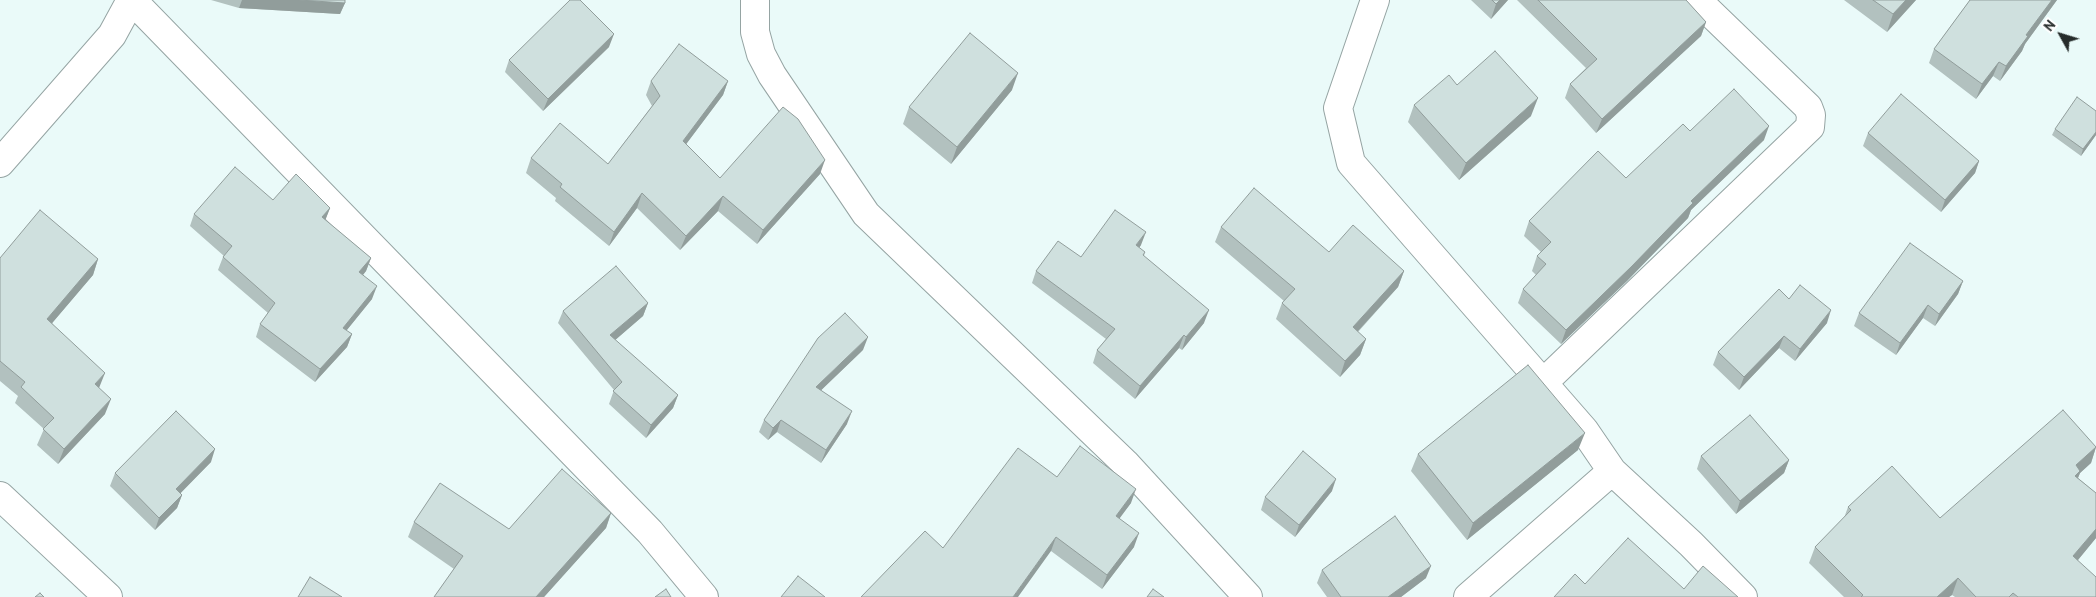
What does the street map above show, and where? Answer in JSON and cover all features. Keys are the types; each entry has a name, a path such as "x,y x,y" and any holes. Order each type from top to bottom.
{"street":[{"path":"0,162 112,35 131,0 650,532 704,597"},
{"path":"755,0 754,32 761,54 772,75 866,214 1125,464 1248,597"},
{"path":"1375,0 1338,108 1351,163 1584,430 1612,471 1743,597"},
{"path":"1544,383 1810,127 1811,115 1808,107 1697,0"},
{"path":"1468,597 1612,471"},
{"path":"0,496 108,597"}],"building":[{"path":"299,0 345,0 345,3"},
{"path":"570,0 580,0 614,34 548,99 509,60"},
{"path":"1492,0 1500,0 1496,4"},
{"path":"1538,0 1686,0 1706,22 1602,119 1570,84 1597,59"},
{"path":"1873,0 1906,0 1893,14"},
{"path":"1970,0 2052,0 2006,66 1999,62 1982,84 1934,49"},
{"path":"970,33 1018,73 957,147 909,107"},
{"path":"679,44 728,81 683,141 720,178 783,107 798,119 825,160 763,230 723,196 686,236 642,193 614,232 560,187 562,184 531,158 560,123 608,164 660,96 651,81"},
{"path":"1495,51 1538,98 1466,163 1414,105 1449,75 1457,85"},
{"path":"1734,89 1769,126 1691,201 1693,203 1632,266 1566,330 1523,289 1546,264 1537,256 1551,242 1529,221 1598,151 1626,178 1683,124 1690,131"},
{"path":"1901,94 1979,161 1945,200 1868,133"},
{"path":"2077,97 2096,111 2096,132 2083,149 2055,129"},
{"path":"235,167 273,200 296,174 330,208 322,217 371,258 359,272 377,286 343,328 352,334 320,369 260,324 275,303 223,257 232,246 194,214"},
{"path":"1254,188 1329,252 1353,225 1404,271 1353,327 1366,339 1345,361 1282,303 1295,289 1221,227"},
{"path":"40,210 98,259 47,319 105,373 95,384 111,399 64,449 43,429 54,418 21,387 25,382 0,361 0,258"},
{"path":"1115,210 1146,232 1136,245 1145,252 1143,255 1209,310 1186,337 1184,335 1140,386 1097,350 1115,329 1036,271 1058,241 1081,257"},
{"path":"1910,243 1963,281 1939,314 1928,305 1900,343 1859,313"},
{"path":"616,266 648,303 610,335 678,395 651,425 613,391 622,382 563,311"},
{"path":"1800,285 1831,310 1800,349 1784,336 1744,377 1718,352 1779,289 1789,299"},
{"path":"845,313 868,337 816,387 852,411 826,450 781,420 773,428 764,420 818,338"},
{"path":"1528,365 1585,433 1473,523 1418,454"},
{"path":"2063,410 2096,447 2076,465 2080,471 2075,476 2096,493 2096,529 2073,556 2096,577 2096,597 2018,597 2013,593 2009,597 1976,597 1958,578 1937,597 1861,597 1863,595 1815,547 1851,510 1848,507 1892,466 1940,518"},
{"path":"176,411 215,449 176,489 182,495 159,518 115,473"},
{"path":"1750,415 1789,460 1740,501 1701,456"},
{"path":"1080,446 1136,489 1116,516 1139,533 1107,575 1056,537 1013,597 861,597 925,531 943,548 1018,448 1057,477"},
{"path":"1303,451 1336,479 1299,525 1265,497"},
{"path":"562,469 611,513 536,597 434,597 463,556 414,522 440,483 509,529"},
{"path":"1395,516 1431,566 1388,597 1341,597 1322,570"},
{"path":"1628,538 1684,589 1703,566 1738,597 1554,597 1575,574 1585,584"},
{"path":"798,576 825,597 781,597"},
{"path":"310,577 342,597 298,597"},
{"path":"666,589 671,597 655,597"},
{"path":"1153,589 1164,597 1147,597"},
{"path":"40,593 44,597 35,597"}]}
